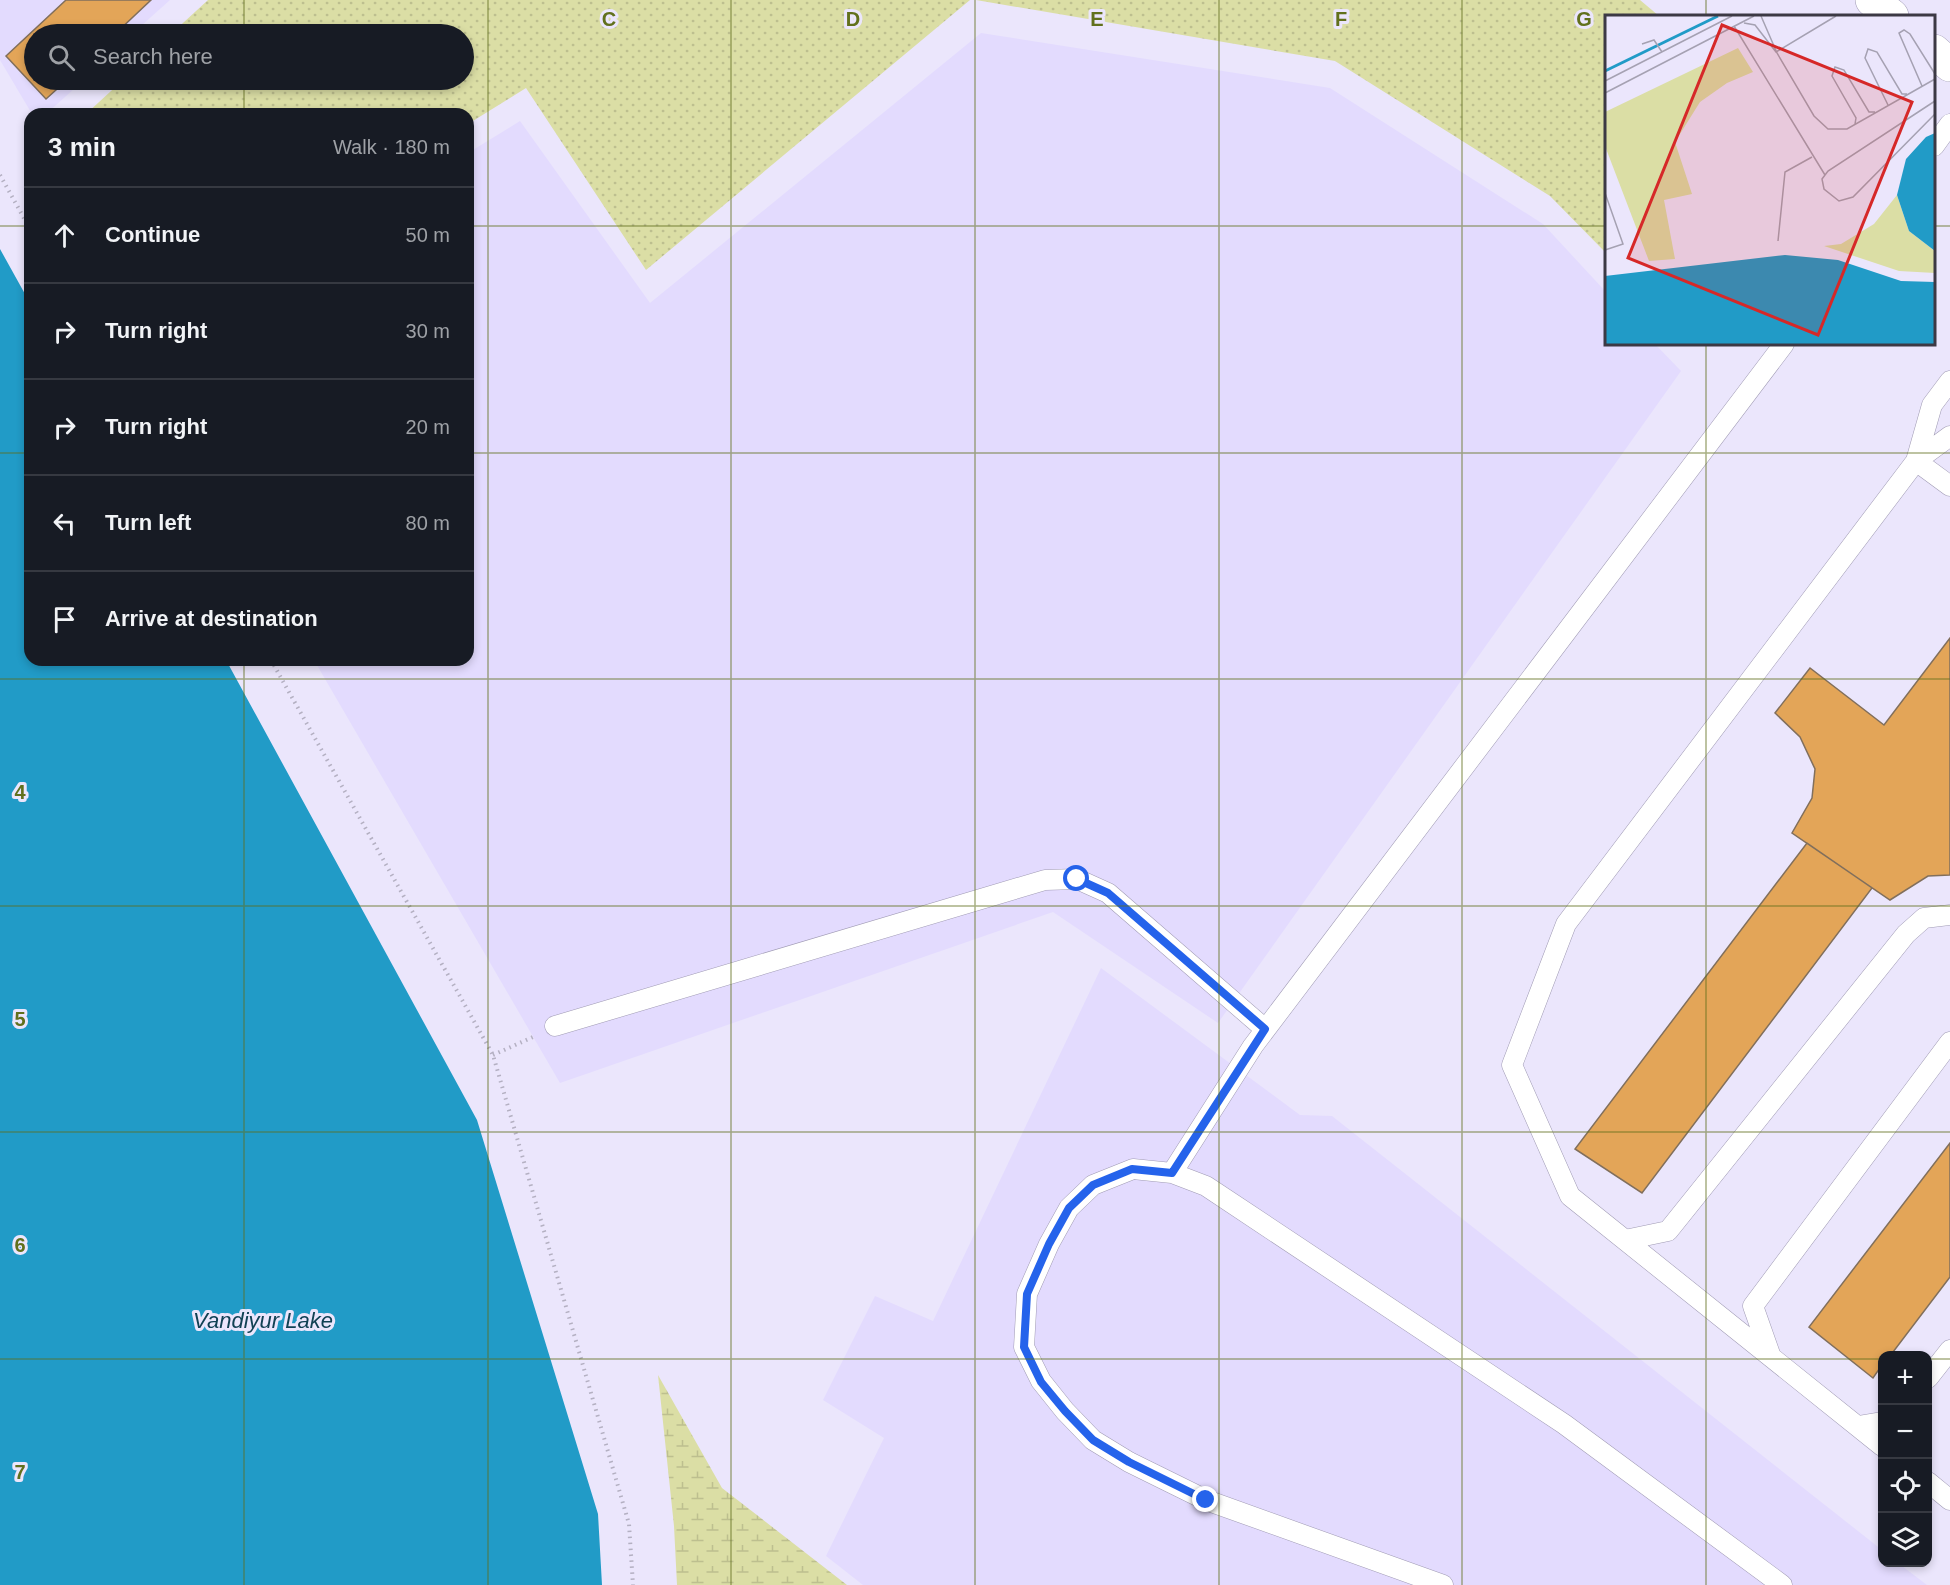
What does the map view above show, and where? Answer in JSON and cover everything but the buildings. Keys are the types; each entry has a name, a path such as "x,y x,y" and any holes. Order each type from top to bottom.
{"main road":[{"path":"1872,0 1891,15"},
{"path":"1935,52 1950,65"}],"lane":[{"path":"1935,145 1950,124"},
{"path":"1172,1173 1265,1029 1783,345"},
{"path":"1917,461 1932,405 1950,381"},
{"path":"1878,1443 1570,1196 1512,1065 1566,924 1917,461 1950,436"},
{"path":"1917,461 1950,486"},
{"path":"555,1026 1044,880 1077,879 1108,893 1265,1029"},
{"path":"1625,1240 1668,1231 1906,934 1924,918 1950,915"},
{"path":"1771,1357 1753,1306 1950,1042"},
{"path":"1443,1585 1206,1500 1129,1462 1093,1440 1065,1411 1041,1382 1024,1347 1027,1294 1049,1244 1069,1208 1093,1185 1132,1169 1172,1173 1206,1186 1564,1424 1782,1585"},
{"path":"1932,1373 1950,1350"},
{"path":"1858,1426 1878,1423"},
{"path":"1932,1485 1950,1500"}],"path":[{"path":"0,175 24,218"},
{"path":"274,666 493,1055 629,1524 633,1585"},
{"path":"493,1055 555,1026"}],"shaded area":[{"path":"0,0 170,0 143,24 24,24 24,90 73,90 53,108 28,108 0,60"},
{"path":"981,33 1330,88 1543,224 1605,291 1605,345 1656,345 1681,371 1218,1023 1053,912 560,1083 317,666 474,666 474,149 520,121 650,303"},
{"path":"1101,968 1300,1115 1332,1116 1878,1547 1878,1567 1903,1567 1927,1585 863,1585 826,1556 884,1438 823,1400 875,1296 933,1321"}],"green space":[{"path":"208,0 970,0 646,270 526,88 474,120 474,108 93,108 112,90 474,90 474,24 182,24"},
{"path":"976,0 1640,0 1658,15 1605,15 1605,252 1550,196 1335,61"},
{"path":"658,1375 722,1488 847,1585 677,1585 674,1526"}],"water":[{"name":"Vandiyur Lake","path":"0,249 24,292 24,666 229,666 477,1120 598,1514 602,1585 0,1585"}],"route":[{"path":"1077,879 1108,893 1265,1029 1172,1173 1132,1169 1093,1185 1069,1208 1049,1244 1027,1294 1024,1347 1041,1382 1065,1411 1093,1440 1129,1462 1206,1500"}]}
